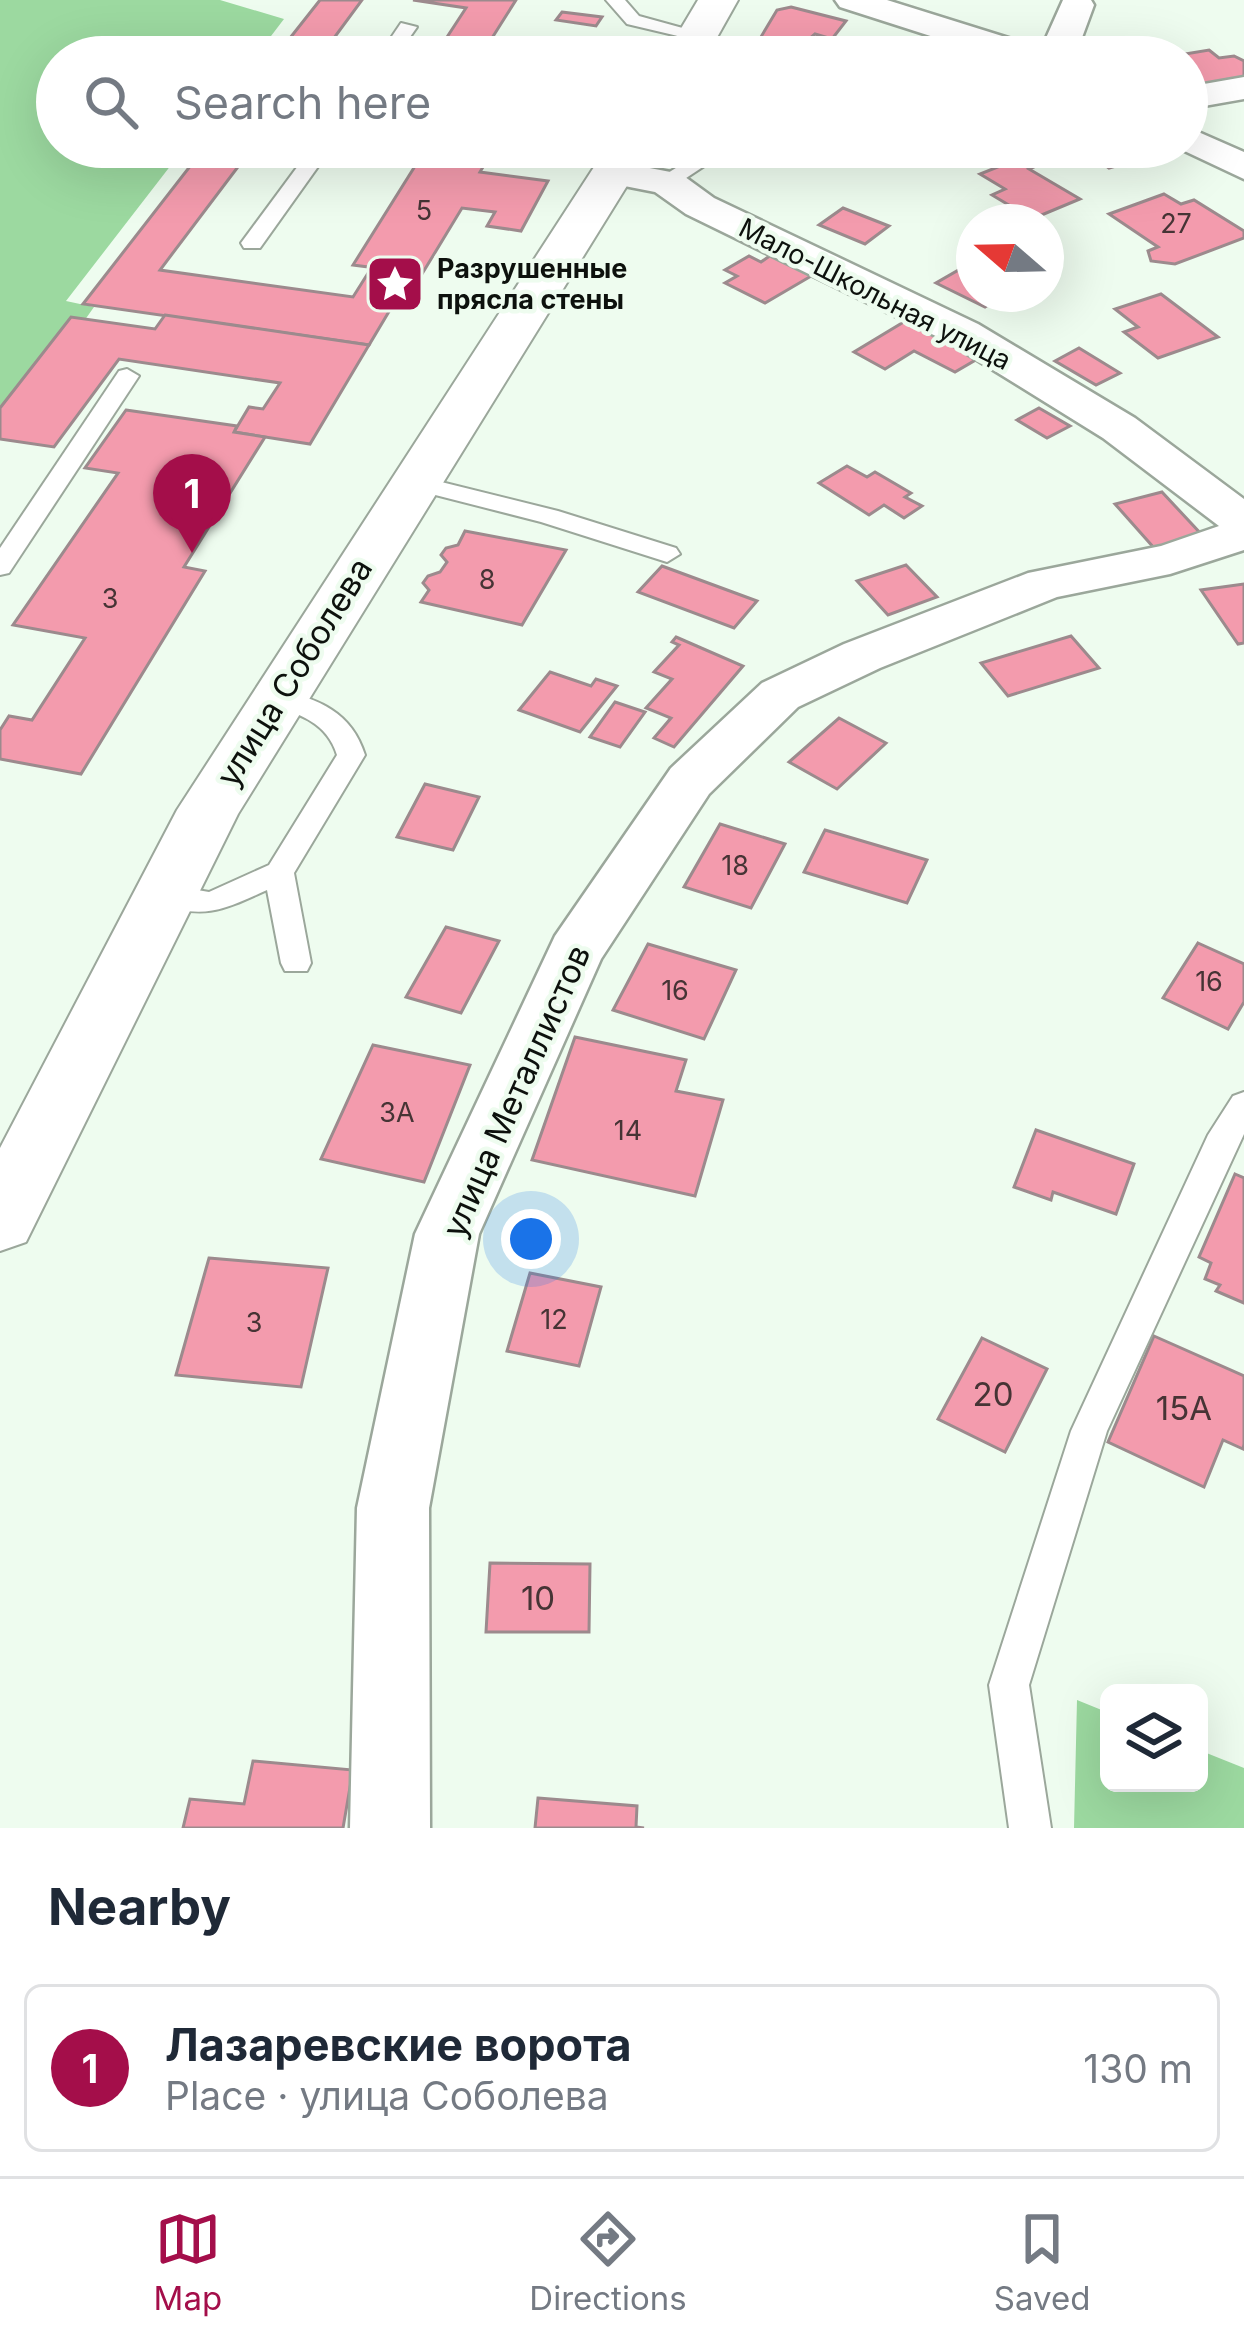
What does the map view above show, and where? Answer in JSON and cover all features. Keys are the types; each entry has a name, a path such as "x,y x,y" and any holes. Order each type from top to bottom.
{"main road":[{"name":"улица Соболева","path":"0,1220 162,895 278,698 616,168"}],"street":[{"path":"852,0 966,36"},
{"path":"1064,36 1072,2"},
{"path":"1208,94 1244,88"},
{"path":"1208,149 1244,167"},
{"name":"Мало-Школьная улица","path":"638,168 700,206 962,333 1119,428 1244,522"},
{"name":"улица Металлистов","path":"390,1828 393,1508 447,1234 575,951 690,781 780,695 862,656 1046,584 1170,559 1244,534"}],"lane":[{"path":"615,0 633,20 700,31"},
{"path":"402,36 408,27"},
{"path":"252,243 307,168"},
{"path":"667,182 689,168"},
{"path":"0,567 127,376"},
{"path":"413,482 549,516 668,554"},
{"path":"162,895 211,903 279,873 351,755 348,739 323,711 278,698"},
{"path":"279,873 296,963"},
{"path":"1030,1828 1010,1685 1089,1431 1220,1145 1244,1105"}],"green space":[{"path":"0,0 220,0 284,19 271,36 36,36 36,168 169,168 66,301 94,307 0,440"},
{"path":"1077,1700 1100,1709 1100,1792 1208,1792 1208,1754 1244,1768 1244,1828 1074,1828"}],"building":[{"path":"320,0 362,0 335,36 292,36"},
{"path":"413,0 516,0 493,36 448,36 466,8"},
{"path":"791,7 846,21 834,36 762,36 777,10"},
{"path":"562,12 602,17 596,26 556,20"},
{"path":"1208,50 1219,58 1234,56 1244,61 1244,81 1208,87"},
{"path":"189,168 237,168 160,270 353,297 372,267 412,273 369,345 83,304"},
{"path":"414,168 482,168 480,172 548,181 521,231 487,226 495,212 462,208 422,274 353,265"},
{"path":"995,168 1031,168 1080,199 1064,206 1007,204 992,195 1005,189 980,174"},
{"path":"1164,194 1181,204 1194,200 1244,231 1244,238 1175,264 1151,261 1148,251 1158,247 1109,214"},
{"path":"843,208 889,226 865,244 819,225"},
{"path":"771,255 813,275 765,303 725,283 737,276 725,270 749,256 761,262"},
{"path":"956,271 956,293 936,283"},
{"path":"1161,294 1218,337 1158,358 1124,332 1138,327 1115,309"},
{"path":"165,315 369,345 310,444 234,432 249,407 263,409 280,383 119,359 54,447 0,439 0,408 71,317 155,329"},
{"path":"907,320 979,358 955,372 914,351 885,369 854,352"},
{"path":"1079,348 1120,373 1096,385 1055,361"},
{"path":"1039,408 1070,426 1047,438 1017,420"},
{"path":"126,410 237,426 234,432 265,437 184,567 205,571 81,774 0,759 0,730 9,716 32,720 85,638 13,625 118,473 85,468"},
{"path":"847,466 867,477 875,472 911,493 905,497 922,506 904,518 884,505 869,515 819,483"},
{"path":"1162,492 1203,536 1155,549 1115,504"},
{"path":"465,531 566,550 522,625 421,602 429,590 423,583 440,572 447,562 441,555 458,545"},
{"path":"906,565 937,597 888,615 857,581"},
{"path":"662,566 757,601 734,628 638,592"},
{"path":"1244,584 1244,643 1238,644 1201,590"},
{"path":"1071,636 1099,668 1008,696 981,663"},
{"path":"676,637 743,666 674,747 654,738 671,718 646,708 672,679 654,672 679,645 672,642"},
{"path":"550,672 591,686 596,679 617,686 580,732 519,710"},
{"path":"615,702 645,712 620,747 590,737"},
{"path":"839,718 886,743 837,789 789,762"},
{"path":"425,784 479,797 453,850 397,837"},
{"path":"720,824 785,844 751,908 684,887"},
{"path":"825,830 927,860 907,903 804,872"},
{"path":"446,927 499,941 461,1013 406,997"},
{"path":"1198,943 1244,964 1244,1002 1228,1029 1163,998"},
{"path":"648,944 736,970 704,1039 613,1010"},
{"path":"575,1037 686,1060 676,1091 723,1100 695,1196 532,1160"},
{"path":"373,1045 470,1065 424,1182 321,1159"},
{"path":"1036,1130 1134,1164 1116,1214 1053,1192 1051,1200 1014,1187"},
{"path":"1235,1174 1244,1178 1244,1303 1216,1291 1220,1285 1205,1279 1211,1263 1199,1257"},
{"path":"209,1258 328,1268 301,1387 176,1375"},
{"path":"530,1273 601,1287 579,1366 507,1351"},
{"path":"1154,1336 1244,1376 1243,1449 1223,1440 1204,1487 1108,1442"},
{"path":"982,1338 1047,1369 1005,1452 938,1419"},
{"path":"490,1563 590,1564 589,1632 486,1632"},
{"path":"253,1761 353,1770 343,1828 183,1828 190,1799 244,1804"},
{"path":"538,1798 637,1806 636,1827 644,1828 535,1828"}],"place":[{"name":"Разрушенные прясла стены","path":"395,284"},
{"name":"Лазаревские ворота","path":"192,553"}]}
